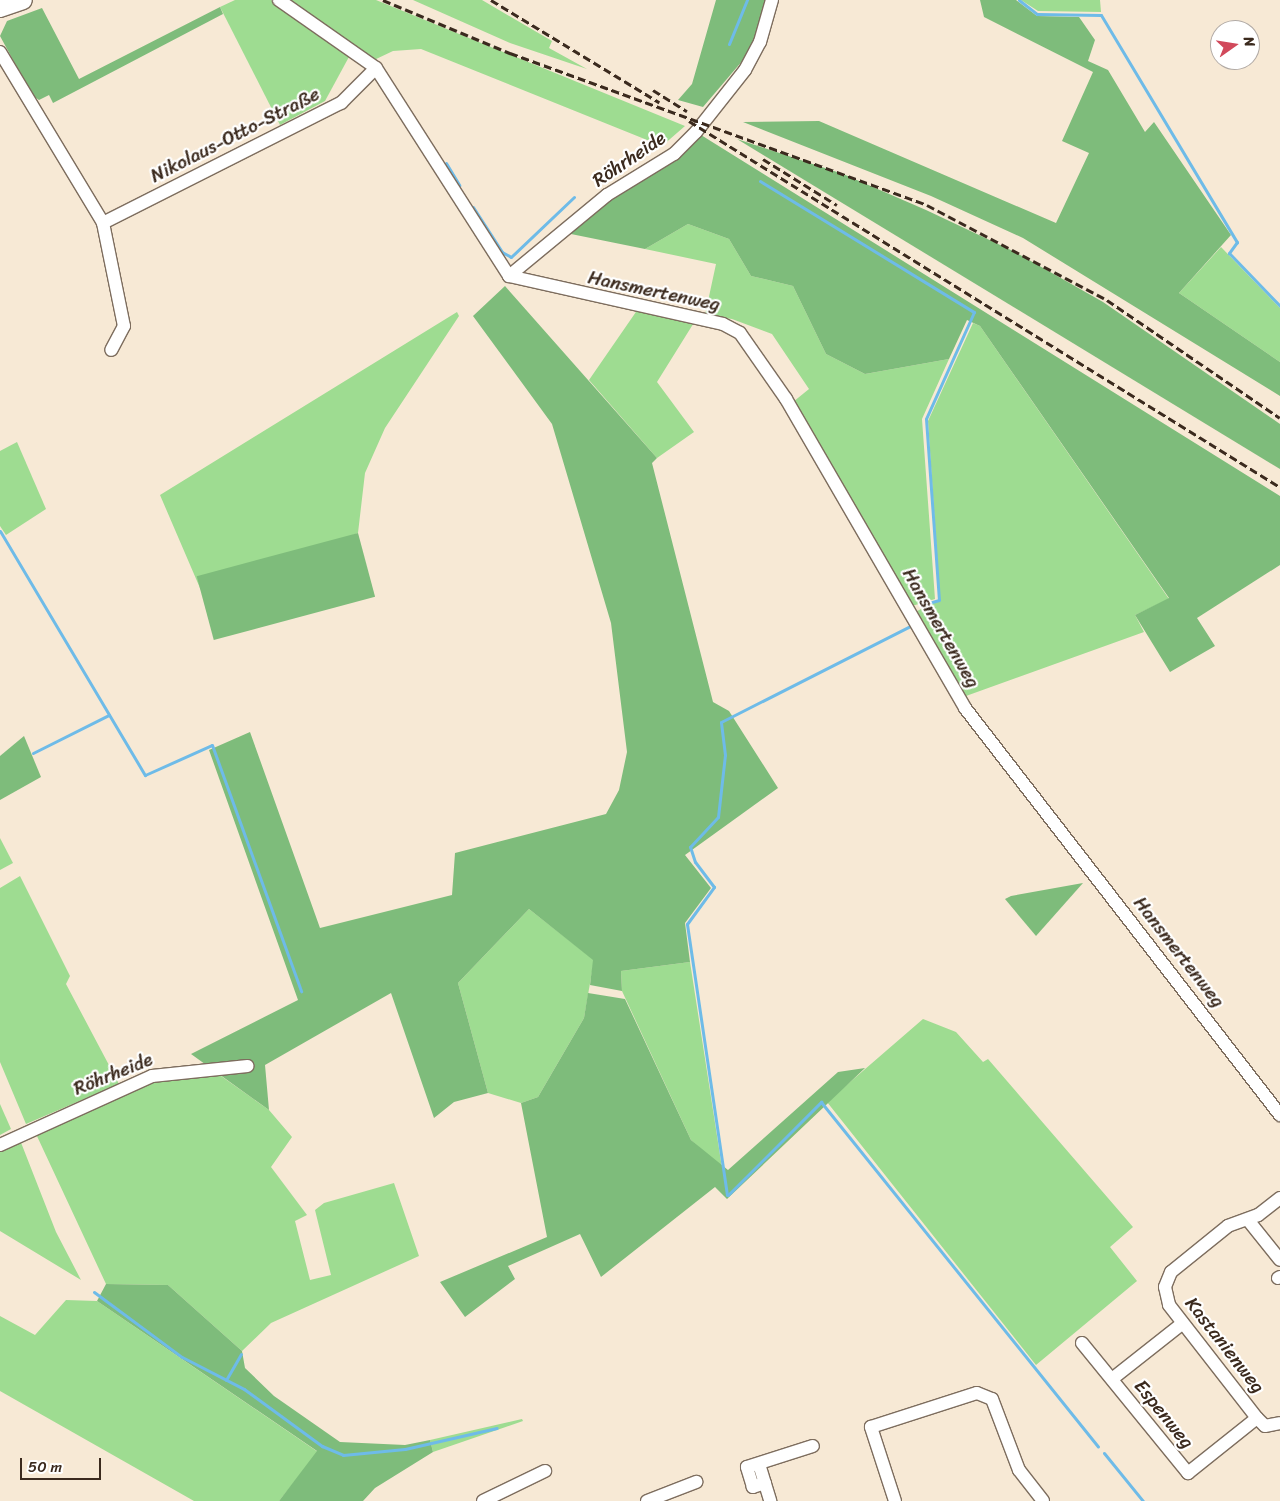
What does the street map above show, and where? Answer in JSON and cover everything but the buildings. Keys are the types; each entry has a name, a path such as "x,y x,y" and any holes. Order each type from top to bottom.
{"street":[{"path":"0,8 23,0"},
{"path":"279,0 376,68 509,276"},
{"name":"Röhrheide","path":"509,276 607,195 674,154 715,112 760,42 772,0"},
{"path":"0,52 103,223 124,326 111,350"},
{"name":"Nikolaus-Otto-Straße","path":"103,223 341,103 376,68"},
{"name":"Hansmertenweg","path":"509,276 723,324 740,333 786,399 965,708 1280,1115"},
{"name":"Röhrheide","path":"0,1145 152,1076 247,1066"},
{"name":"Kastanienweg","path":"1280,1198 1248,1220 1228,1226 1171,1272 1166,1296 1183,1323 1257,1418 1265,1426 1280,1423"},
{"path":"1248,1220 1280,1260"},
{"name":"Espenweg","path":"1112,1379 1183,1323"},
{"name":"Espenweg","path":"1082,1343 1188,1473 1257,1418"},
{"path":"895,1501 871,1427 977,1393 992,1399 1019,1470 1043,1501"},
{"path":"770,1501 759,1464 813,1446"},
{"path":"488,1500 545,1471"},
{"path":"647,1501 696,1482"}],"green space":[{"path":"235,0 271,0 350,55 325,101 280,125 220,7"},
{"path":"285,0 376,0 685,126 662,146 421,49 393,51 374,60"},
{"path":"413,0 482,0 552,41 549,48 587,69 510,43"},
{"path":"716,0 767,0 755,46 703,107 678,100 692,84"},
{"path":"980,0 1016,0 1037,16 1079,17 1095,40 1088,61 1108,70 1145,132 1154,122 1231,235 1179,293 1280,362 1280,396 1023,238 931,196 743,122 819,121 1056,223 1089,153 1062,141 1093,72 984,17"},
{"path":"1021,0 1100,0 1101,12 1038,11"},
{"path":"220,7 223,14 53,103 49,95 39,100 32,95 0,36 7,21 42,8 79,79"},
{"path":"701,135 1280,496 1280,565 1197,618 1215,646 1170,672 1135,615 1169,598 980,326 967,320 949,359 865,374 826,354 793,286 751,276 729,239 688,224 645,249 566,233"},
{"path":"737,139 843,174 926,210 1015,252 1103,302 1280,424 1280,469"},
{"path":"688,224 729,239 751,276 793,286 826,354 865,374 949,359 922,419 935,599 912,606 793,402 809,389 772,334 732,319 705,315 716,264 645,249"},
{"path":"1221,247 1280,308 1280,362 1179,293"},
{"path":"505,286 657,458 652,463 713,702 729,711 778,788 685,855 711,888 685,923 690,962 621,971 622,991 590,985 593,960 529,909 458,983 488,1093 454,1102 434,1118 391,993 265,1065 269,1110 191,1054 298,1000 209,750 250,732 320,928 452,895 455,853 606,814 619,790 627,752 611,623 552,424 473,316"},
{"path":"638,309 695,321 657,382 694,432 657,458 589,380"},
{"path":"457,312 459,316 385,428 365,473 358,533 203,595 160,495"},
{"path":"973,323 980,326 1169,599 1135,615 1144,632 966,696 917,611 940,600 928,421"},
{"path":"17,442 46,509 6,535 0,526 0,451"},
{"path":"358,533 375,597 214,640 197,576"},
{"path":"24,736 41,777 0,800 0,756"},
{"path":"0,838 13,863 0,870"},
{"path":"20,876 70,976 66,984 119,1084 26,1124 0,1062 0,888"},
{"path":"1083,883 1036,936 1005,899 1011,896"},
{"path":"529,909 594,960 584,1018 538,1097 521,1103 488,1093 458,983"},
{"path":"690,962 722,1168 691,1140 622,991 621,971"},
{"path":"588,993 625,999 691,1140 728,1170 838,1072 865,1068 727,1199 715,1187 601,1277 580,1234 508,1266 515,1279 465,1317 440,1282 547,1237 521,1103 538,1097 584,1018"},
{"path":"923,1019 956,1032 983,1062 988,1059 1133,1227 1110,1247 1137,1281 1036,1365 827,1102"},
{"path":"181,1076 221,1076 269,1110 292,1137 271,1167 307,1215 295,1221 310,1280 331,1275 315,1210 324,1203 394,1183 419,1256 271,1323 242,1351 168,1285 106,1284 36,1134 153,1083"},
{"path":"0,1104 11,1129 0,1135"},
{"path":"20,1140 56,1232 81,1280 0,1231 0,1151"},
{"path":"106,1284 168,1285 242,1351 245,1368 274,1396 340,1442 405,1445 430,1440 433,1452 375,1488 363,1501 279,1501 317,1451 97,1301"},
{"path":"66,1300 97,1301 318,1452 279,1501 194,1501 0,1391 0,1316 35,1335"},
{"path":"522,1419 523,1421 433,1452 430,1440"}],"waterway":[{"path":"729,44 747,0"},
{"path":"1019,0 1037,14 1101,15 1237,242 1229,253 1280,306"},
{"path":"446,163 459,185"},
{"path":"760,181 974,312 926,419 939,600 925,604"},
{"path":"473,207 502,252 511,257 574,197"},
{"path":"0,531 145,775 212,745 301,991"},
{"path":"727,1195 687,924 714,887 695,862 690,847 718,817 725,755 721,722 910,626"},
{"path":"33,753 109,715"},
{"path":"728,1195 821,1102 1098,1446"},
{"path":"94,1292 182,1357 244,1389 322,1446 343,1455 405,1449 497,1428"},
{"path":"226,1380 241,1354"},
{"path":"1104,1453 1143,1501"}],"railway":[{"path":"383,0 510,53 927,205 1107,300 1280,418"},
{"path":"491,0 659,102"},
{"path":"653,90 687,111"},
{"path":"689,121 1280,487"},
{"path":"763,159 837,205"}]}
